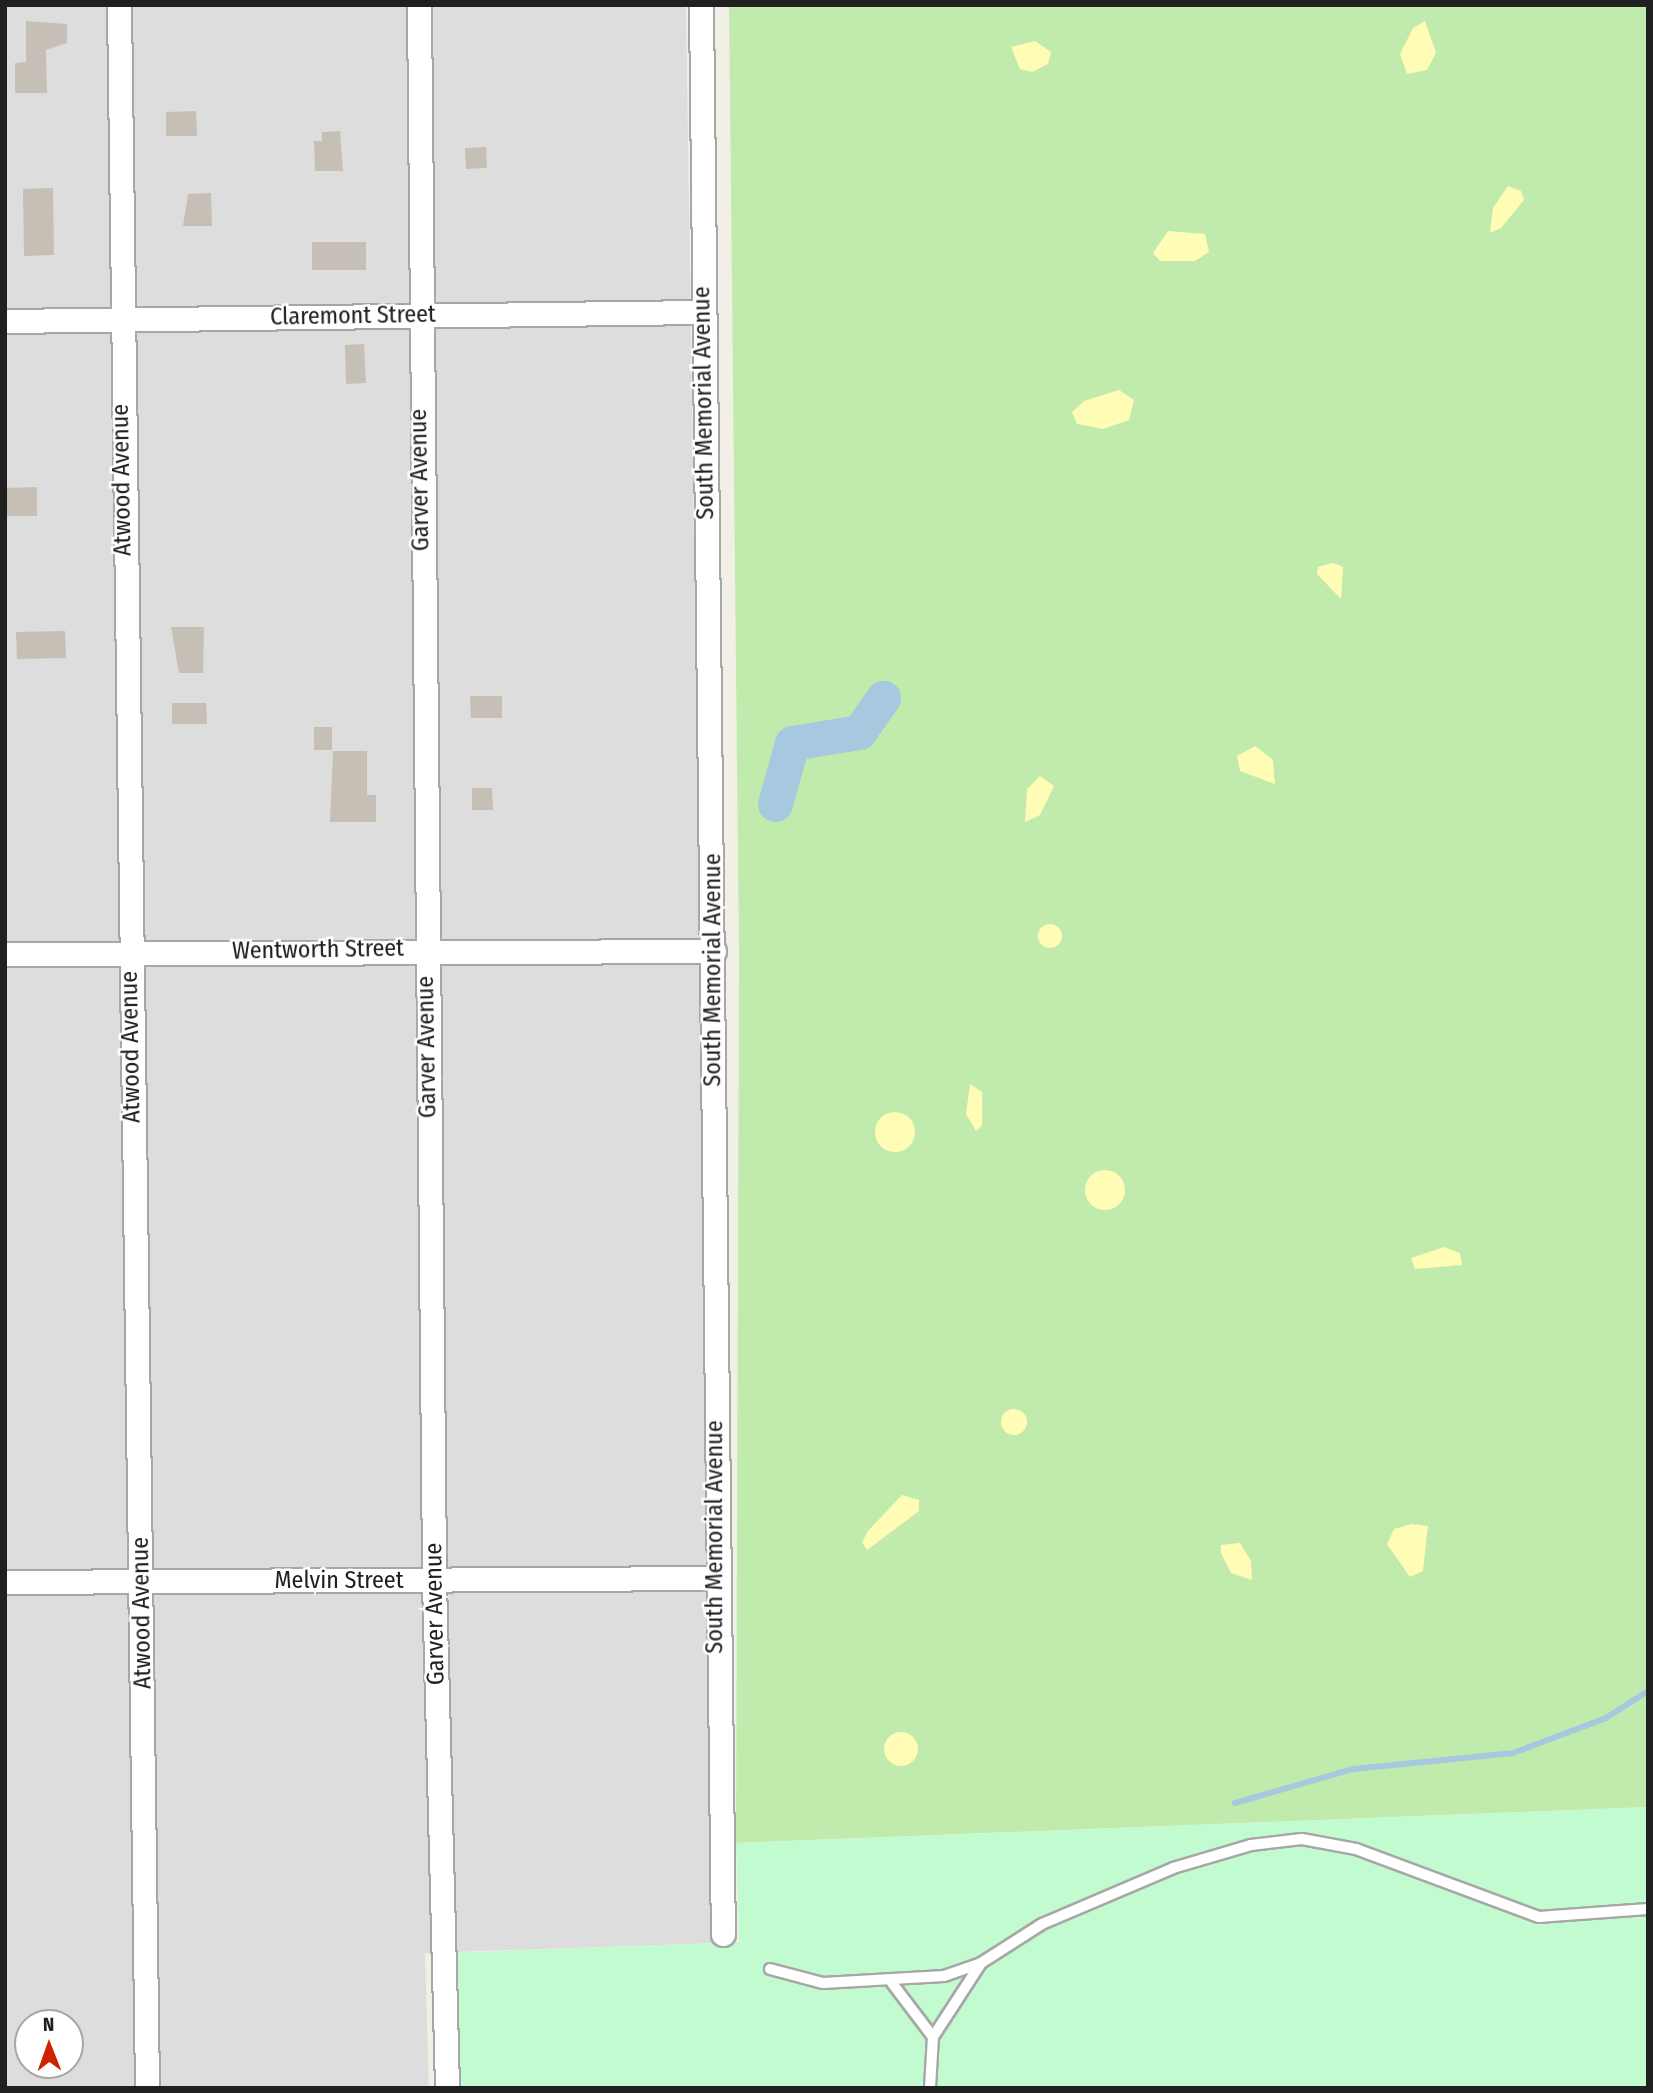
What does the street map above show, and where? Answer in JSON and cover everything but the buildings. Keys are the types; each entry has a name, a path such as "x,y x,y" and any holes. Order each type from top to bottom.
{"street":[{"name":"Atwood Avenue","path":"119,5 120,318 142,1580 147,2088"},
{"name":"Garver Avenue","path":"419,5 418,315 434,1581 447,2088"},
{"name":"South Memorial Avenue","path":"701,5 702,312 714,951 714,1578 723,1934"},
{"name":"Claremont Street","path":"5,321 702,312"},
{"name":"Wentworth Street","path":"5,954 426,948 714,951"},
{"name":"Melvin Street","path":"5,1582 714,1578"}],"lane":[{"path":"770,1969 822,1983 891,1983 981,1962 1042,1924 1173,1868 1251,1845 1302,1839 1356,1849 1539,1917 1648,1909"},
{"path":"930,2088 933,2036 981,1962"},
{"path":"891,1983 933,2036"}],"shaded area":[{"path":"5,5 686,5 715,1943 425,1953 429,2088 5,2088"}],"green space":[{"path":"729,5 1648,5 1648,1807 736,1843 739,954"},
{"path":"1648,1807 1648,2088 457,2088 452,1953 739,1942 736,1843"}],"sand":[{"path":"1425,21 1436,53 1427,70 1407,74 1400,54 1413,28"},
{"path":"1035,41 1051,52 1048,64 1032,72 1020,69 1011,47"},
{"path":"1508,186 1521,191 1524,200 1501,228 1490,233 1493,208"},
{"path":"1168,231 1205,234 1209,252 1195,261 1160,261 1153,253"},
{"path":"1119,390 1134,400 1129,420 1103,429 1077,424 1072,412 1084,401"},
{"path":"1333,563 1343,567 1341,599 1317,574 1318,567"},
{"path":"1255,746 1273,760 1275,784 1240,771 1237,756"},
{"path":"1040,776 1054,786 1040,815 1025,822 1027,789"},
{"path":"1050,924 1059,927 1062,936 1059,945 1050,948 1041,945 1038,936 1041,927"},
{"path":"970,1084 982,1092 982,1126 976,1131 966,1114"},
{"path":"895,1112 909,1118 915,1132 909,1146 895,1152 881,1146 875,1132 881,1118"},
{"path":"1105,1170 1119,1176 1125,1190 1119,1204 1105,1210 1091,1204 1085,1190 1091,1176"},
{"path":"1444,1247 1460,1253 1462,1265 1415,1269 1411,1258"},
{"path":"1014,1409 1023,1413 1027,1422 1023,1431 1014,1435 1005,1431 1001,1422 1005,1413"},
{"path":"902,1495 919,1500 919,1511 867,1550 862,1542 868,1531"},
{"path":"1412,1524 1428,1526 1423,1571 1410,1577 1387,1544 1394,1529"},
{"path":"1240,1543 1251,1561 1252,1580 1231,1573 1221,1553 1221,1545"},
{"path":"901,1732 913,1737 918,1749 913,1761 901,1766 889,1761 884,1749 889,1737"}],"waterway":[{"path":"775,804 792,743 859,732 883,698"},
{"path":"1235,1803 1353,1769 1513,1753 1606,1718 1648,1691"}]}
